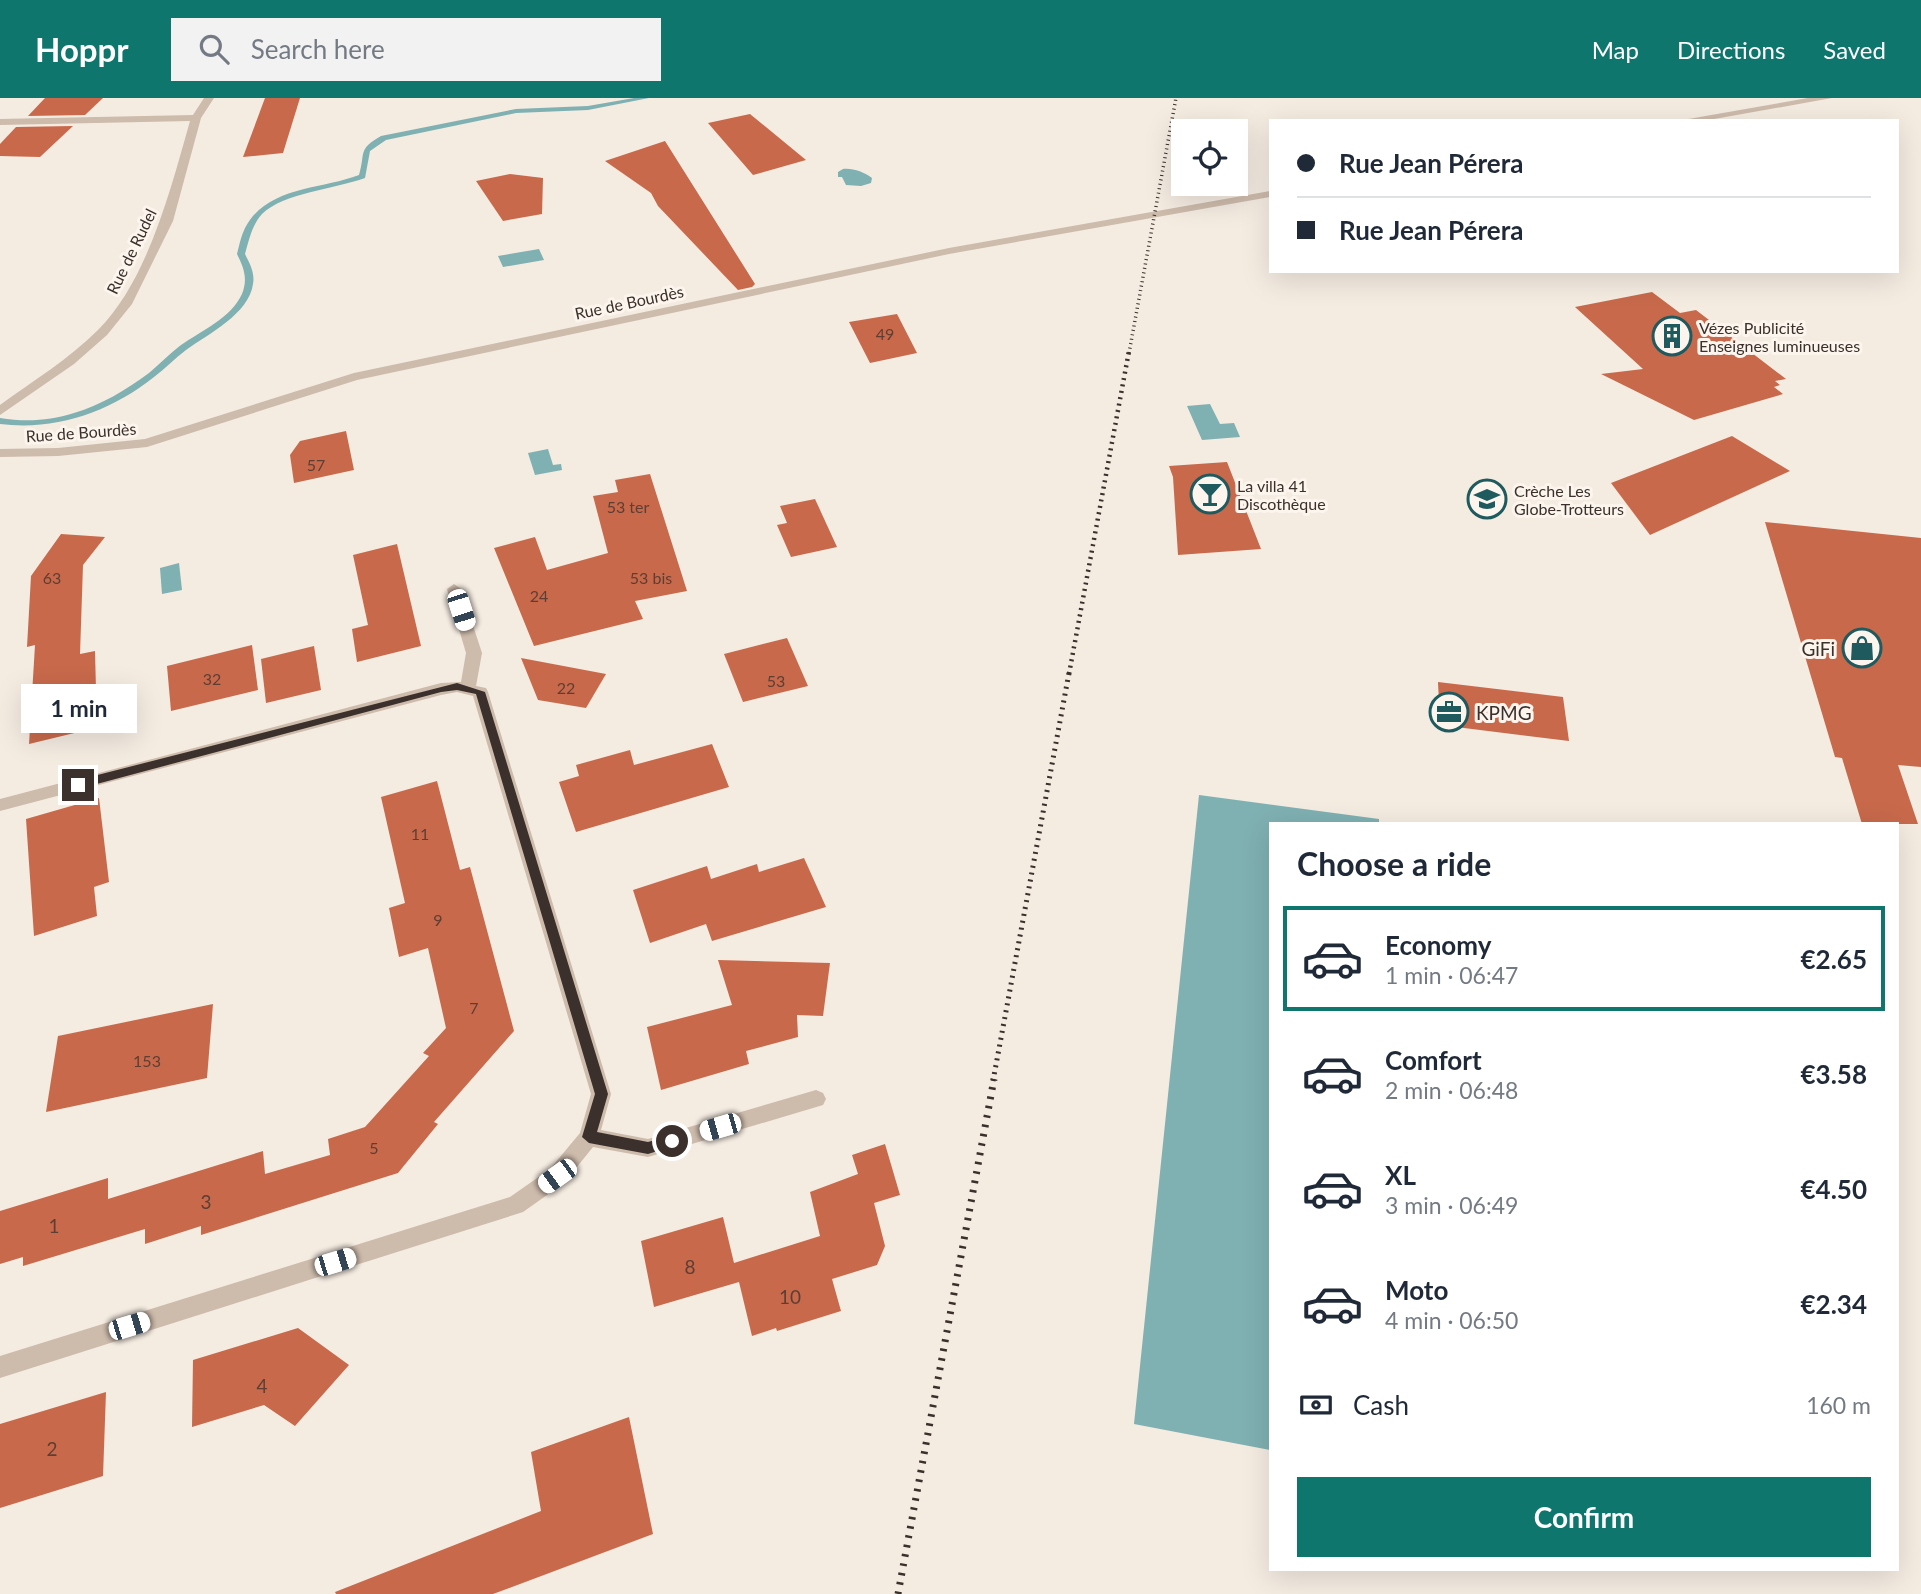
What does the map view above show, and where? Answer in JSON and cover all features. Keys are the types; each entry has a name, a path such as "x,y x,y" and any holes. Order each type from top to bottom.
{"street":[{"name":"Rue de Rudel","path":"3,408 70,361 103,332 126,304 167,220 196,118 209,98"},
{"path":"1695,119 1827,98"},
{"path":"0,121 196,118"},
{"name":"Rue de Bourdès","path":"0,453 58,452 147,443 354,377 949,251 1269,194"},
{"path":"454,589 474,653 468,688"},
{"path":"0,805 441,689 468,688 480,692 485,701 601,1094 589,1137 557,1176 516,1205 0,1367"},
{"path":"589,1137 648,1148 816,1099"}],"water":[{"path":"843,169 866,174 872,178 871,183 861,186 846,185 842,177 838,177 838,172"},
{"path":"539,249 544,260 503,267 498,256"},
{"path":"1210,404 1220,424 1234,423 1240,437 1202,440 1187,406"},
{"path":"548,449 553,465 561,464 562,470 535,475 528,453"},
{"path":"179,563 182,590 162,594 160,568"},
{"path":"1199,795 1379,819 1379,822 1269,822 1269,1450 1134,1424"}],"building":[{"path":"45,98 103,98 85,115 28,116"},
{"path":"265,98 300,98 283,153 243,157"},
{"path":"750,114 806,160 753,175 708,123"},
{"path":"73,126 40,157 0,156 0,144 16,127"},
{"path":"665,141 755,284 752,287 738,290 658,206 651,193 605,161"},
{"path":"510,174 543,178 542,214 503,221 476,181"},
{"path":"1652,292 1680,313 1696,310 1786,379 1775,381 1780,385 1774,387 1783,394 1694,420 1601,374 1643,369 1575,307"},
{"path":"897,314 917,353 870,363 849,322"},
{"path":"346,431 354,470 294,483 290,455 300,441"},
{"path":"1732,436 1790,471 1650,535 1611,483"},
{"name":"La villa 41 Discothèque","path":"1227,462 1261,549 1178,555 1173,477 1169,466"},
{"path":"650,474 687,591 635,601 643,619 534,646 494,548 535,537 547,570 608,553 593,496 618,492 615,480"},
{"path":"815,499 837,547 791,557 777,525 787,523 780,506"},
{"name":"GiFi","path":"1765,522 1921,538 1921,767 1898,765 1918,824 1861,822 1842,758 1835,757"},
{"path":"61,534 105,537 83,565 80,654 95,651 96,690 92,690 91,729 29,744 35,645 27,647 31,576"},
{"path":"397,544 421,646 357,662 352,629 368,625 353,555"},
{"path":"787,638 808,686 743,702 724,654"},
{"path":"252,645 258,690 171,711 167,666"},
{"path":"314,646 321,690 266,703 261,659"},
{"path":"521,658 606,674 586,708 538,700"},
{"path":"1438,682 1563,697 1569,741 1440,725"},
{"path":"712,744 729,787 576,832 559,782 579,776 576,765 630,750 634,765"},
{"path":"437,781 460,870 470,867 514,1031 434,1122 438,1124 398,1173 201,1235 201,1226 145,1244 145,1229 23,1266 23,1257 0,1264 0,1211 108,1178 108,1199 263,1151 265,1174 330,1155 328,1139 365,1127 429,1056 423,1053 446,1028 428,948 399,957 389,908 405,903 381,797"},
{"path":"99,798 109,882 94,887 97,916 34,936 26,819"},
{"path":"804,858 826,907 712,941 706,924 650,943 633,890 707,866 711,879 757,864 759,872"},
{"path":"718,960 830,963 823,1016 797,1015 798,1037 746,1051 749,1064 661,1090 647,1027 732,1005"},
{"path":"213,1004 207,1078 46,1112 58,1036"},
{"path":"885,1144 900,1195 874,1203 885,1246 877,1265 832,1279 841,1311 752,1336 739,1282 654,1307 641,1241 723,1217 734,1263 820,1236 810,1192 858,1174 852,1155"},
{"path":"298,1328 349,1365 295,1426 264,1405 192,1427 193,1360"},
{"path":"106,1392 103,1476 0,1508 0,1424"},
{"path":"629,1417 653,1534 493,1594 336,1594 335,1592 541,1511 531,1452"}],"waterway":[{"path":"0,421 38,423 77,415 114,400 146,379 223,320 244,298 249,285 249,270 241,254 248,230 258,213 288,196 362,176 367,150 384,138 516,111 588,108 646,98"}],"railway":[{"path":"1129,353 1176,98"},
{"path":"1069,674 1129,351"},
{"path":"993,1081 1069,673"},
{"path":"898,1594 994,1079"}],"place":[{"name":"Vézes Publicité Enseignes luminueuses","path":"1672,336"},
{"name":"La villa 41 Discothèque","path":"1210,494"},
{"name":"Crèche Les Globe-Trotteurs","path":"1487,499"},
{"name":"GiFi","path":"1862,648"},
{"name":"KPMG","path":"1449,712"}],"route":[{"path":"78,785 441,689 457,686 480,692 485,701 601,1094 589,1137 648,1148 672,1141"}]}
